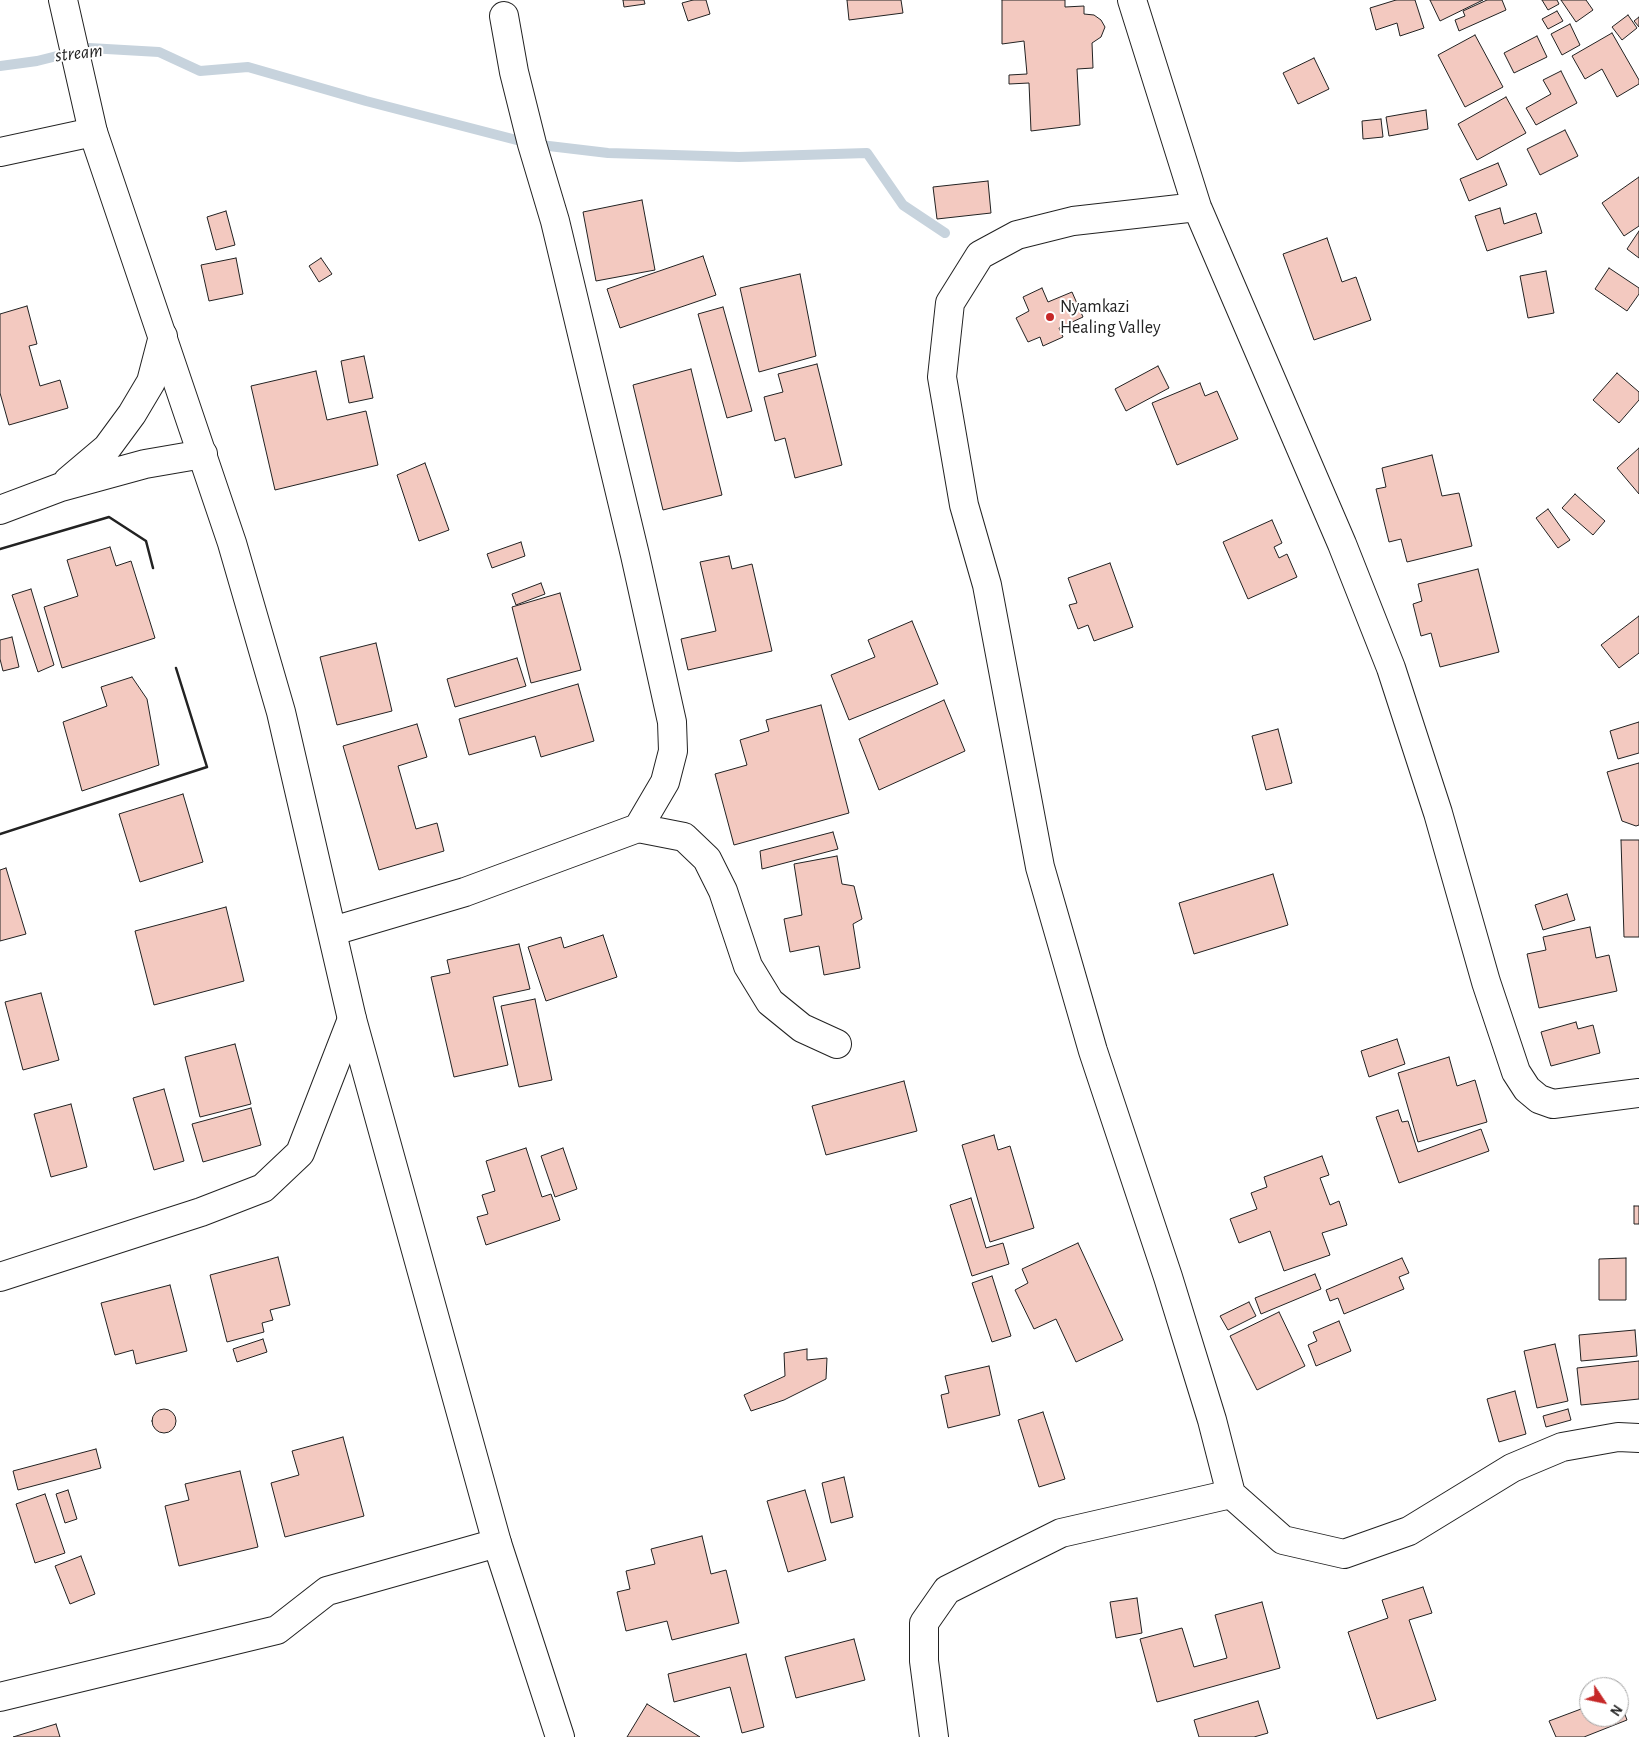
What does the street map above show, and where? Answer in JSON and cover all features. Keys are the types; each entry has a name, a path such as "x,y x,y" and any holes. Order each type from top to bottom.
{"street":[{"path":"1132,0 1197,207 1342,544 1391,668 1438,813 1486,982 1516,1072 1527,1089 1539,1099 1553,1104 1639,1092"},
{"path":"66,11 93,132 232,542 281,712 352,1018 497,1543 560,1737"},
{"path":"504,16 519,90 532,144 555,221 637,564 672,722 673,751 665,782 638,828"},
{"path":"0,152 93,132"},
{"path":"1197,207 1073,221 1017,235 980,255 950,303 942,377 964,506 987,584 1040,867 1093,1051 1168,1276 1212,1420 1231,1494 1283,1540 1344,1554 1409,1531 1512,1468 1562,1447 1618,1437 1639,1438"},
{"path":"61,487 107,448 132,414 151,382 163,336"},
{"path":"0,510 61,487 145,464 203,454"},
{"path":"333,931 465,892 638,828 684,837 707,859 723,891 748,966 770,1002 802,1028 837,1044"},
{"path":"0,1277 201,1212 263,1188 300,1153 352,1018"},
{"path":"934,1737 924,1661 924,1624 948,1590 1061,1534 1231,1494"},
{"path":"0,1698 277,1630 327,1591 497,1543"}],"building":[{"path":"623,0 644,0 645,4 624,7"},
{"path":"693,0 706,0 710,14 688,21 682,3"},
{"path":"847,0 901,0 903,13 849,20"},
{"path":"1002,0 1065,0 1065,7 1084,6 1084,14 1094,15 1101,20 1105,27 1101,37 1092,43 1093,68 1077,69 1080,125 1031,131 1029,83 1009,84 1009,75 1027,74 1024,41 1002,44"},
{"path":"1396,0 1415,0 1424,28 1400,36 1397,23 1376,30 1370,8"},
{"path":"1430,0 1483,0 1440,21"},
{"path":"1487,0 1502,0 1506,10 1459,31 1455,20 1465,16 1463,11"},
{"path":"1542,0 1557,0 1559,4 1548,10"},
{"path":"1561,0 1586,0 1593,10 1576,22"},
{"path":"1557,11 1563,21 1548,29 1542,19"},
{"path":"1628,15 1637,28 1622,40 1612,27"},
{"path":"1639,17 1639,27 1634,21"},
{"path":"1570,24 1580,45 1562,55 1551,34"},
{"path":"1612,33 1639,80 1639,84 1617,97 1602,69 1585,79 1572,56"},
{"path":"1475,35 1503,87 1465,107 1438,55"},
{"path":"1537,36 1547,57 1514,73 1504,53"},
{"path":"1314,58 1329,89 1298,104 1283,73"},
{"path":"1561,71 1577,103 1536,125 1526,108 1551,94 1543,80"},
{"path":"1506,97 1526,133 1477,160 1458,124"},
{"path":"1426,110 1428,129 1389,136 1386,117"},
{"path":"1381,119 1383,137 1363,139 1362,121"},
{"path":"1565,130 1578,156 1540,175 1527,149"},
{"path":"1498,163 1507,185 1469,201 1460,179"},
{"path":"1639,177 1639,226 1624,236 1602,203"},
{"path":"988,181 991,213 937,219 933,187"},
{"path":"642,200 655,270 596,281 583,212"},
{"path":"1500,208 1504,224 1536,213 1542,233 1487,251 1475,216"},
{"path":"226,211 235,245 216,250 207,217"},
{"path":"1639,231 1639,258 1627,249"},
{"path":"1327,238 1342,282 1356,277 1371,320 1314,340 1283,254"},
{"path":"703,256 716,295 620,328 607,289"},
{"path":"236,258 243,294 209,301 201,265"},
{"path":"321,258 332,274 319,282 309,266"},
{"path":"1609,268 1639,288 1639,294 1627,311 1595,289"},
{"path":"1546,271 1554,313 1528,318 1520,276"},
{"path":"800,274 816,356 759,372 740,288"},
{"name":"Nyamkazi Healing Valley","path":"1042,288 1048,302 1072,292 1083,317 1059,328 1063,337 1043,346 1040,337 1028,342 1016,318 1029,311 1023,297"},
{"path":"27,306 37,344 29,346 40,386 60,380 68,408 9,425 0,393 0,314"},
{"path":"723,307 752,411 727,418 698,314"},
{"path":"364,356 373,398 349,403 341,361"},
{"path":"817,364 842,465 795,478 785,438 775,441 764,397 783,392 778,374"},
{"path":"1158,366 1169,388 1126,411 1115,389"},
{"path":"691,369 722,495 663,510 633,385"},
{"path":"316,371 327,420 366,411 378,465 275,490 251,386"},
{"path":"1617,373 1639,392 1639,400 1619,423 1593,400"},
{"path":"1200,383 1205,396 1217,391 1238,439 1177,465 1152,403"},
{"path":"1639,448 1639,494 1617,468"},
{"path":"1432,455 1442,496 1459,493 1472,546 1407,562 1401,539 1389,542 1376,489 1386,487 1382,468"},
{"path":"425,463 449,530 419,541 397,475"},
{"path":"1575,494 1605,521 1593,535 1562,508"},
{"path":"1548,509 1570,540 1558,548 1536,518"},
{"path":"1272,520 1282,543 1274,547 1279,558 1287,554 1297,577 1248,599 1223,542"},
{"path":"521,542 525,556 492,568 487,554"},
{"path":"110,547 116,566 131,561 155,638 62,668 44,607 78,596 67,560"},
{"path":"729,556 732,569 752,564 772,651 688,670 681,639 716,631 700,562"},
{"path":"1110,563 1133,627 1094,641 1088,625 1078,629 1069,605 1077,603 1068,578"},
{"path":"1478,569 1499,652 1440,667 1431,633 1421,636 1413,604 1422,601 1418,584"},
{"path":"541,583 545,594 516,605 512,594"},
{"path":"31,589 54,665 38,672 12,595"},
{"path":"560,593 581,670 531,683 512,607"},
{"path":"1639,616 1639,653 1619,668 1601,645"},
{"path":"912,621 938,684 849,720 831,675 875,657 868,640"},
{"path":"12,637 19,667 3,671 0,659 0,640"},
{"path":"376,643 392,711 337,725 320,657"},
{"path":"517,658 526,686 455,707 447,679"},
{"path":"132,677 147,699 159,765 82,791 63,722 107,706 101,687"},
{"path":"578,684 594,741 541,757 535,736 469,755 459,719"},
{"path":"944,700 965,751 879,790 859,739"},
{"path":"821,705 849,813 734,845 715,774 747,765 740,740 769,731 766,720"},
{"path":"1639,722 1639,753 1618,759 1610,731"},
{"path":"417,724 427,757 398,766 416,829 437,823 444,851 379,870 343,746"},
{"path":"1278,729 1292,783 1266,790 1252,736"},
{"path":"1639,763 1639,825 1636,826 1622,821 1607,772"},
{"path":"183,794 203,862 140,882 119,814"},
{"path":"833,832 838,849 762,869 760,851"},
{"path":"1621,840 1639,840 1639,937 1624,937"},
{"path":"837,856 842,884 854,886 862,919 853,924 860,968 824,975 819,946 790,952 784,919 802,915 794,864"},
{"path":"6,868 26,934 0,941 0,870"},
{"path":"1273,874 1288,925 1194,954 1179,903"},
{"path":"1567,894 1575,920 1543,930 1535,905"},
{"path":"226,907 244,981 154,1005 135,931"},
{"path":"1590,927 1596,958 1609,955 1617,991 1539,1008 1527,954 1546,950 1543,937"},
{"path":"603,935 617,977 546,1001 528,947 561,937 564,948"},
{"path":"519,944 530,989 493,997 508,1065 454,1077 431,977 450,973 447,960"},
{"path":"41,993 59,1060 23,1070 5,1002"},
{"path":"535,999 552,1080 519,1087 501,1006"},
{"path":"1576,1022 1578,1029 1593,1025 1600,1053 1551,1066 1541,1032"},
{"path":"1397,1039 1405,1064 1369,1077 1361,1051"},
{"path":"235,1044 251,1104 200,1117 185,1057"},
{"path":"1449,1057 1457,1086 1475,1080 1487,1122 1418,1142 1398,1073"},
{"path":"904,1081 917,1131 826,1155 812,1106"},
{"path":"164,1089 184,1161 154,1170 133,1098"},
{"path":"71,1104 87,1167 51,1177 34,1114"},
{"path":"251,1108 261,1145 203,1162 192,1124"},
{"path":"1398,1110 1402,1122 1408,1121 1418,1152 1481,1129 1489,1151 1399,1183 1376,1117"},
{"path":"994,1135 998,1150 1010,1146 1034,1228 990,1242 962,1145"},
{"path":"526,1148 542,1197 551,1194 560,1220 486,1245 477,1217 488,1214 482,1195 495,1191 486,1161"},
{"path":"563,1148 577,1189 555,1197 541,1156"},
{"path":"1322,1156 1329,1175 1320,1178 1330,1205 1339,1201 1347,1225 1322,1233 1330,1255 1284,1271 1270,1231 1239,1243 1230,1219 1257,1209 1251,1193 1267,1187 1264,1177"},
{"path":"971,1198 986,1248 1003,1243 1009,1264 972,1276 950,1205"},
{"path":"1634,1206 1639,1206 1639,1224 1634,1224"},
{"path":"1078,1243 1123,1340 1076,1362 1056,1319 1034,1329 1015,1290 1028,1283 1022,1269"},
{"path":"278,1257 290,1305 270,1310 273,1320 262,1323 264,1332 227,1342 210,1275"},
{"path":"1402,1258 1409,1273 1399,1277 1404,1289 1344,1314 1338,1298 1330,1301 1326,1290"},
{"path":"1626,1258 1626,1300 1599,1300 1599,1259"},
{"path":"1315,1274 1321,1289 1261,1314 1255,1298"},
{"path":"992,1276 1011,1336 992,1342 972,1283"},
{"path":"170,1285 187,1351 136,1364 133,1350 115,1355 101,1303"},
{"path":"1249,1302 1256,1316 1228,1330 1220,1316"},
{"path":"1279,1312 1305,1366 1257,1390 1230,1336"},
{"path":"1339,1321 1351,1351 1316,1366 1308,1345 1317,1341 1313,1332"},
{"path":"1635,1330 1637,1356 1581,1361 1579,1335"},
{"path":"263,1339 267,1352 237,1362 233,1349"},
{"path":"1555,1344 1568,1401 1537,1408 1524,1351"},
{"path":"807,1349 807,1360 827,1358 826,1379 784,1400 751,1411 744,1395 785,1376 784,1353"},
{"path":"1639,1361 1639,1399 1581,1405 1577,1368"},
{"path":"989,1366 1000,1415 948,1428 941,1395 949,1393 945,1376"},
{"path":"1515,1391 1526,1434 1499,1442 1487,1399"},
{"path":"164,1409 173,1412 176,1421 173,1430 164,1433 155,1430 152,1421 155,1412"},
{"path":"1568,1409 1571,1420 1546,1427 1543,1416"},
{"path":"1043,1412 1065,1479 1039,1487 1018,1420"},
{"path":"343,1437 364,1516 285,1537 271,1483 299,1475 292,1451"},
{"path":"96,1449 101,1468 18,1490 13,1471"},
{"path":"240,1471 258,1547 179,1566 165,1506 189,1500 185,1484"},
{"path":"844,1477 853,1517 831,1523 822,1483"},
{"path":"68,1490 77,1519 65,1523 56,1494"},
{"path":"805,1490 826,1560 788,1572 767,1501"},
{"path":"45,1494 65,1553 35,1563 16,1504"},
{"path":"702,1536 711,1574 726,1570 739,1623 672,1640 667,1621 626,1631 617,1592 630,1589 626,1571 655,1564 651,1549"},
{"path":"81,1556 95,1594 70,1604 55,1566"},
{"path":"1423,1587 1432,1613 1409,1620 1436,1700 1377,1719 1348,1632 1388,1618 1382,1600"},
{"path":"1137,1598 1142,1633 1116,1638 1110,1602"},
{"path":"1262,1602 1280,1668 1157,1702 1140,1639 1182,1628 1194,1667 1227,1658 1215,1615"},
{"path":"854,1639 865,1680 796,1698 785,1657"},
{"path":"746,1654 764,1727 742,1733 730,1687 674,1702 668,1674"},
{"path":"1258,1701 1268,1733 1254,1737 1199,1737 1194,1720"},
{"path":"647,1704 700,1737 627,1737"},
{"path":"1579,1710 1579,1727 1609,1727 1584,1737 1556,1737 1549,1721"},
{"path":"56,1724 60,1737 13,1737"}],"waterway":[{"name":"stream","path":"0,66 37,61 89,48 159,52 200,71 248,67 366,101 532,144 608,153 739,157 867,153 903,205 945,233"}],"wall":[{"path":"0,549 109,517 146,541 153,568"},
{"path":"0,834 207,767 176,668"}],"place":[{"name":"Nyamkazi Healing Valley","path":"1050,317"}]}
